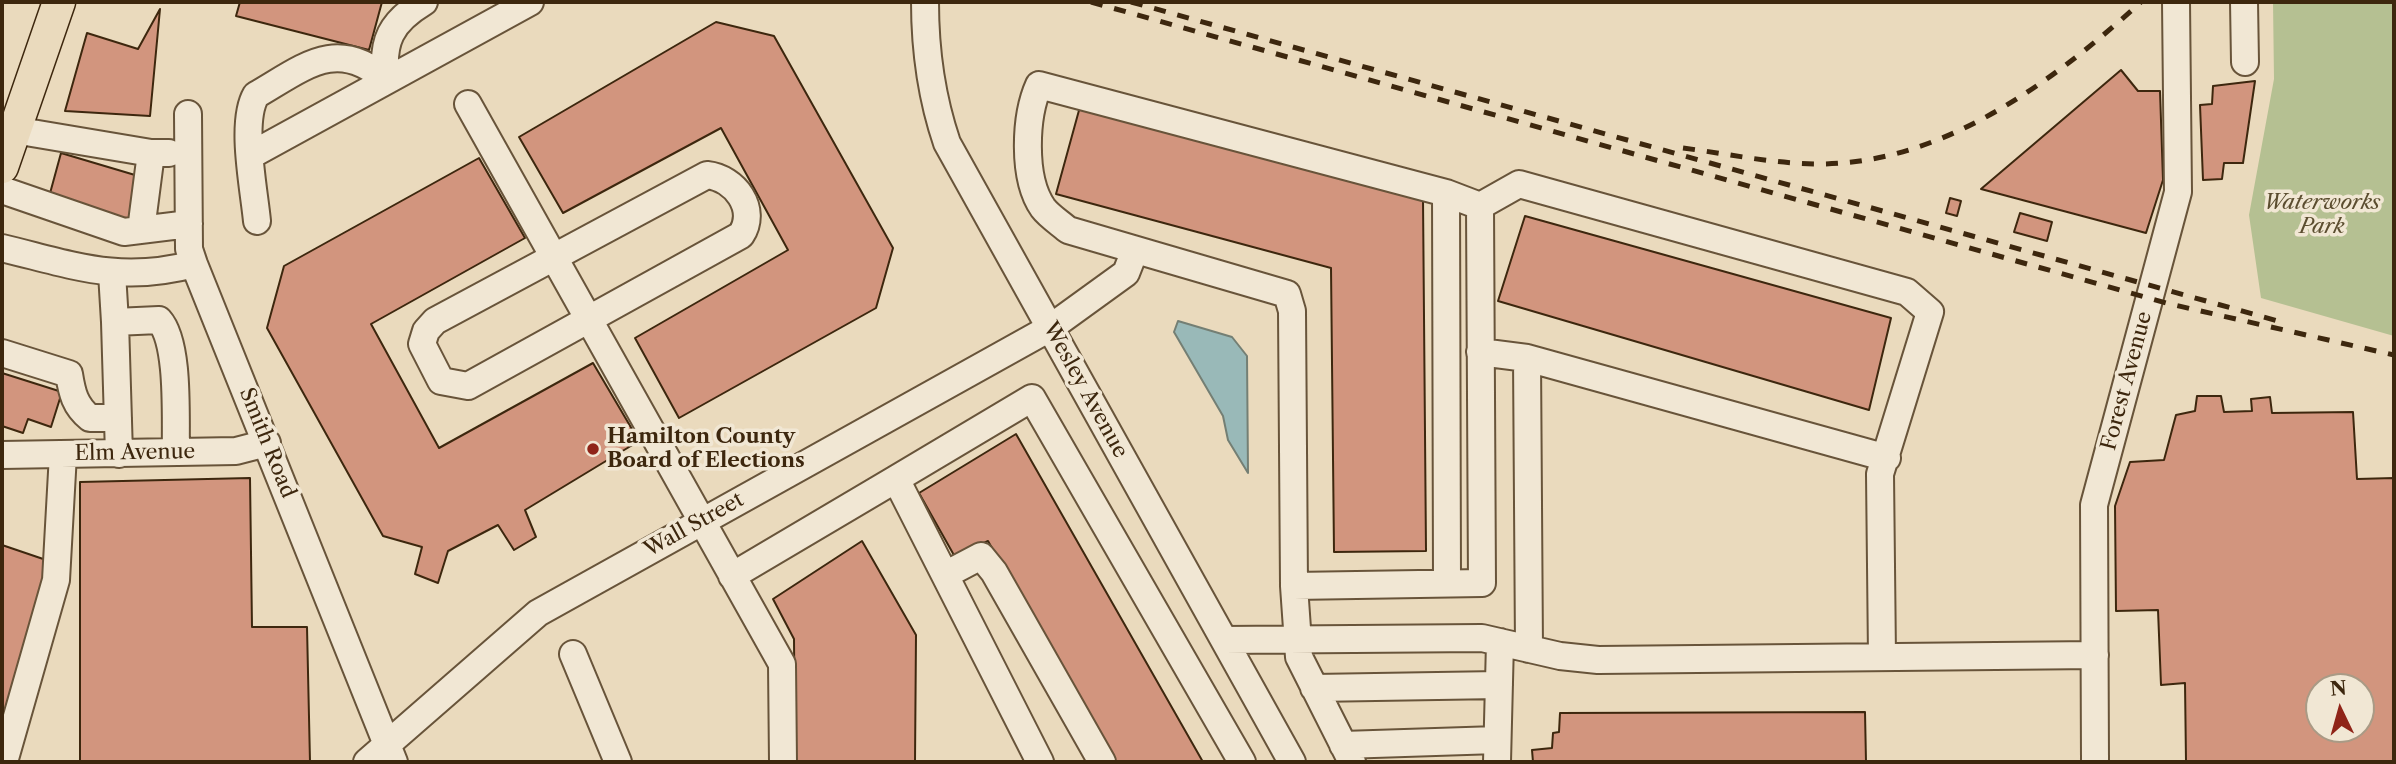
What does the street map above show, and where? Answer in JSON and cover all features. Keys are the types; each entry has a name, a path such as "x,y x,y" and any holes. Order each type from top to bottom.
{"main road":[{"path":"2,167 59,2"}],"street":[{"path":"386,80 384,62 390,32 402,15 424,2"},
{"path":"251,155 530,2"},
{"name":"Wesley Avenue","path":"925,2 928,67 934,106 947,143 1293,762"},
{"name":"Forest Avenue","path":"2095,762 2094,505 2178,192 2176,2"},
{"path":"2244,2 2245,62"},
{"path":"257,221 250,105 256,95 317,60 334,56 372,67 386,80"},
{"path":"1480,206 1446,193 1039,85 1029,107 1030,178 1043,208 1068,230 1286,294 1292,311 1294,586 1299,657 1348,754 1497,751 1500,642"},
{"path":"468,104 704,520 782,664 783,762"},
{"name":"Smith Road","path":"188,114 189,249 390,752"},
{"path":"15,130 151,153 188,153"},
{"path":"141,230 151,153"},
{"path":"707,174 720,176 732,183 748,212 749,223 741,235 588,317 468,386 441,381 422,344 426,331 435,321 707,174"},
{"path":"1480,206 1519,184 1907,292 1930,312 1880,474 1882,657"},
{"path":"2,190 124,232 189,224"},
{"path":"1446,193 1447,583"},
{"path":"1294,586 1482,583 1480,206"},
{"path":"2,248 97,272 160,273 194,264"},
{"name":"Wall Street","path":"367,762 390,752 538,613 1050,328 1126,273 1135,250"},
{"path":"112,273 119,454"},
{"path":"115,322 159,320 167,329 174,384 176,452"},
{"path":"1480,352 1527,358 1887,458"},
{"path":"2,353 69,374 72,394 80,410 90,418 118,418"},
{"path":"1527,358 1529,649"},
{"path":"732,576 1031,398 1242,762"},
{"name":"Elm Avenue","path":"2,455 236,452 267,443"},
{"path":"4,762 56,580 63,454"},
{"path":"896,479 1040,762"},
{"path":"945,575 981,556 994,572 1102,762"},
{"path":"1224,640 1482,638 1598,660 2095,655"},
{"path":"573,654 618,762"},
{"path":"1314,688 1499,685"}],"green space":[{"name":"Waterworks Park","path":"2273,2 2394,2 2394,336 2261,298 2249,215 2274,79"}],"water":[{"path":"1178,321 1232,337 1247,356 1248,473 1228,440 1223,416 1174,332"}],"building":[{"path":"240,2 382,2 369,50 236,16"},
{"path":"160,9 150,116 65,111 87,33 138,49"},
{"path":"716,22 774,36 893,248 876,308 679,418 635,338 788,250 721,128 563,213 519,137"},
{"path":"2121,70 2138,91 2160,91 2163,180 2146,233 1981,189"},
{"path":"2255,81 2243,163 2224,163 2222,179 2203,180 2200,105 2212,104 2213,86"},
{"path":"1081,103 1423,199 1426,551 1334,552 1331,268 1056,194"},
{"path":"61,153 145,178 131,221 49,197"},
{"path":"479,158 525,238 371,324 439,448 593,363 639,441 525,510 536,537 514,550 498,525 448,551 438,583 415,574 422,547 383,536 267,328 284,266"},
{"path":"1950,198 1961,201 1957,216 1946,213"},
{"path":"2020,213 2052,222 2047,241 2014,232"},
{"path":"1525,216 1891,318 1869,410 1498,301"},
{"path":"2,373 62,392 51,427 28,419 23,433 2,426"},
{"path":"2197,396 2221,396 2224,412 2252,411 2251,399 2270,397 2272,413 2353,412 2357,479 2394,478 2394,762 2186,762 2185,683 2161,685 2158,610 2116,611 2115,506 2130,462 2164,460 2176,415 2195,411"},
{"path":"1016,434 1203,762 1112,762 988,541 955,557 919,493"},
{"path":"250,478 252,627 307,627 310,762 80,762 80,482"},
{"path":"862,541 916,635 915,762 795,762 794,639 773,599"},
{"path":"2,545 52,562 2,723"},
{"path":"1865,712 1866,762 1533,762 1532,750 1552,748 1553,733 1559,732 1560,713"}],"railway":[{"path":"1091,2 2170,304 2394,355"},
{"path":"1131,2 2278,321"},
{"path":"1683,148 1803,164 1866,160 1911,149 1953,133 2034,88 2141,2"}],"place":[{"name":"Hamilton County Board of Elections","path":"593,449"}]}
